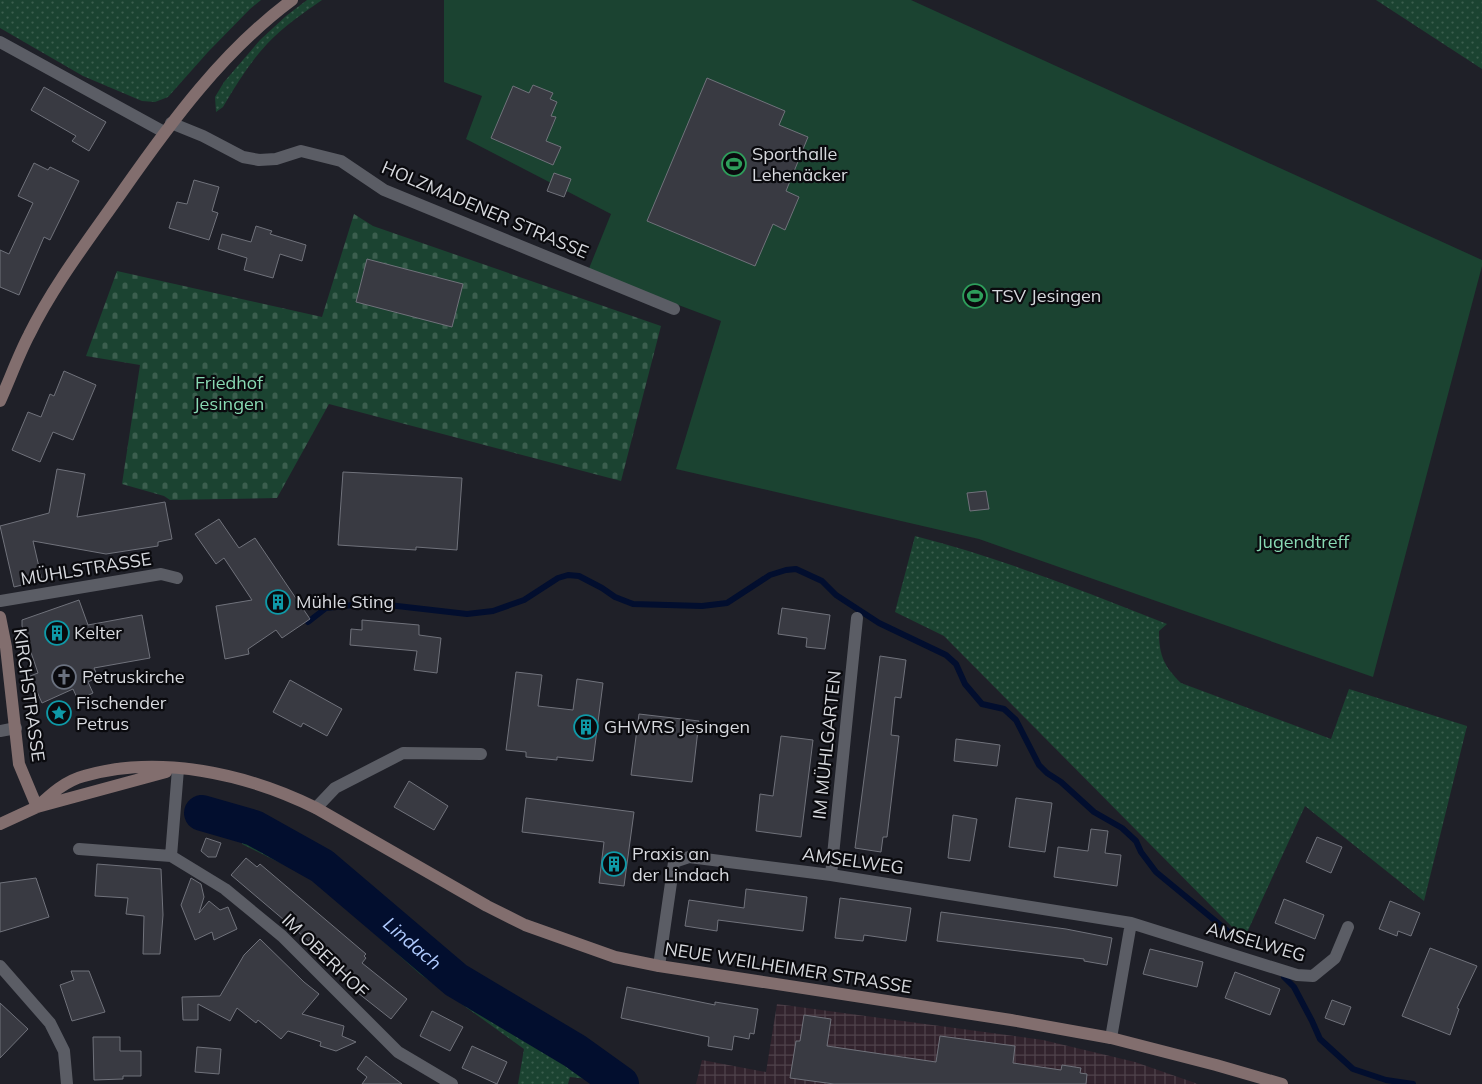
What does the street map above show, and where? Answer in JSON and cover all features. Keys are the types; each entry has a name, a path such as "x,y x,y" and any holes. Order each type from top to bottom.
{"main road":[{"path":"0,401 29,334 63,277 167,128 224,60 278,10 292,0"},
{"name":"KIRCHSTRASSE","path":"0,617 16,728 19,764 37,807"},
{"name":"NEUE WEILHEIMER STRASSE","path":"37,807 58,788 83,776 132,766 198,770 233,776 316,808 487,906 525,925 615,957 659,966 1011,1020 1111,1038 1282,1084"},
{"name":"NEUE WEILHEIMER STRASSE","path":"37,807 178,769"},
{"path":"0,824 37,807"}],"street":[{"name":"HOLZMADENER STRASSE","path":"0,42 167,128 203,136 243,157 259,160 276,158 301,151 341,161 384,190 674,309"},
{"name":"MÜHLSTRASSE","path":"0,601 161,574 177,578"},
{"name":"IM MÜHLGARTEN","path":"831,875 857,618"},
{"path":"0,731 16,728"},
{"path":"316,808 335,788 402,753 481,754"},
{"path":"171,856 178,769"},
{"name":"IM OBERHOF","path":"80,849 171,856 225,889 282,936 398,1052 452,1084"},
{"name":"AMSELWEG","path":"659,966 674,862 689,857 831,875 1131,923 1297,975 1313,976 1335,958 1348,927"},
{"path":"1111,1038 1131,923"},
{"path":"0,966 50,1023 64,1051 67,1084"}],"shaded area":[{"path":"777,1004 1043,1040 1135,1062 1198,1084 696,1084 702,1060 766,1072"}],"green space":[{"path":"0,0 261,0 208,52 168,97 155,102 142,101 83,76 0,28"},
{"path":"307,0 322,0 286,26 267,44 249,66 223,107 216,112 215,97 224,82 260,40"},
{"name":"TSV Jesingen","path":"444,0 911,0 1482,260 1482,266 1373,677 979,539 676,469 721,321 588,271 611,214 466,139 482,96 444,82"},
{"path":"1376,0 1482,0 1482,69"},
{"name":"Friedhof Jesingen","path":"354,214 373,226 661,326 621,481 329,404 277,498 170,500 164,496 122,484 140,365 86,356 117,271 322,317"},
{"path":"915,536 1011,565 1167,624 1159,631 1161,654 1170,671 1181,683 1331,739 1349,689 1467,726 1424,901 1305,806 1244,939 944,636 895,612"},
{"path":"245,830 319,871 454,984 571,1056 610,1084 592,1084 588,1079 570,1077 568,1084 518,1084 524,1049 420,974 313,879 242,844"}],"building":[{"name":"Sporthalle Lehenäcker","path":"707,78 785,111 779,125 808,137 786,191 799,197 785,230 773,224 755,266 647,221"},
{"path":"533,85 553,93 550,99 557,102 551,116 556,117 546,141 561,147 553,165 491,138 513,86 529,93"},
{"path":"44,87 106,122 89,151 72,141 76,136 31,110"},
{"path":"34,163 48,170 50,167 79,181 50,240 44,237 19,295 0,287 0,250 9,254 33,203 18,196"},
{"path":"554,173 571,179 564,197 547,191"},
{"path":"194,180 219,187 212,211 218,213 209,240 169,228 177,202 187,204"},
{"path":"256,226 272,231 270,234 306,245 302,261 280,254 273,278 244,270 247,258 218,249 222,234 251,242"},
{"path":"367,259 463,284 452,327 356,302"},
{"path":"64,371 96,385 73,440 53,432 40,462 12,450 28,412 41,417 50,394 54,396"},
{"path":"57,469 85,474 77,517 165,502 172,539 158,542 158,546 106,554 33,541 42,580 14,587 0,526 49,513"},
{"path":"343,472 462,478 457,550 416,547 416,550 338,545"},
{"path":"986,491 989,509 970,511 967,493"},
{"path":"219,519 239,548 255,538 310,619 282,638 276,630 248,649 249,654 225,659 216,606 252,600 224,558 216,564 195,534"},
{"path":"79,600 88,625 142,615 150,658 94,668 98,677 88,682 93,693 78,700 73,689 42,703 30,676 38,673 22,626 22,620"},
{"path":"782,608 830,615 825,649 806,647 807,638 778,634"},
{"path":"362,620 419,625 419,635 441,638 437,673 414,670 417,651 350,645 351,629 362,630"},
{"path":"880,656 906,660 901,698 895,697 891,735 899,736 887,837 883,837 881,852 855,848"},
{"path":"516,672 542,675 538,706 573,710 577,679 603,683 593,761 557,757 557,760 526,757 526,752 506,750"},
{"path":"290,680 342,709 327,736 303,723 301,727 273,712"},
{"path":"639,714 699,721 692,782 631,775"},
{"path":"781,736 813,740 801,837 756,831 760,794 773,796"},
{"path":"956,739 1000,745 997,766 954,761"},
{"path":"409,781 448,806 434,830 394,807"},
{"path":"526,798 634,812 624,886 599,883 604,842 522,832"},
{"path":"1016,798 1052,803 1045,852 1009,847"},
{"path":"953,815 977,819 970,861 948,858"},
{"path":"1091,829 1108,831 1105,853 1121,855 1117,886 1054,877 1058,847 1088,851"},
{"path":"1317,837 1342,847 1331,873 1306,862"},
{"path":"206,838 221,843 216,857 208,857 201,851"},
{"path":"246,858 257,867 260,864 366,954 364,956 366,958 362,963 407,999 391,1019 358,993 363,987 231,875"},
{"path":"97,864 161,869 163,915 160,954 143,954 144,916 126,914 128,898 95,896"},
{"path":"36,878 49,917 0,932 0,883"},
{"path":"191,878 201,884 204,897 199,913 209,901 220,910 228,907 237,929 214,940 212,932 195,940 181,905"},
{"path":"746,889 807,897 803,931 718,920 717,931 685,926 689,900 744,908"},
{"path":"840,898 911,908 906,941 864,935 863,941 835,938"},
{"path":"1284,899 1324,915 1315,939 1275,923"},
{"path":"1390,901 1420,913 1411,936 1398,931 1397,936 1379,929"},
{"path":"941,912 1066,929 1112,938 1107,965 1084,961 1084,959 937,941"},
{"path":"260,939 319,994 302,1014 344,1026 342,1036 356,1042 336,1051 320,1046 321,1042 288,1031 281,1039 258,1020 256,1023 237,1008 230,1021 198,1004 198,1020 183,1020 182,997 220,996 244,955"},
{"path":"1430,948 1477,966 1457,1008 1459,1009 1450,1035 1402,1016"},
{"path":"1150,949 1203,962 1197,987 1143,974"},
{"path":"71,971 89,971 105,1012 72,1021 60,985 74,980"},
{"path":"1235,972 1280,989 1270,1015 1225,998"},
{"path":"627,987 715,1005 715,1002 758,1009 754,1034 750,1033 749,1039 734,1036 732,1050 708,1046 709,1037 621,1018"},
{"path":"1332,1000 1351,1007 1344,1025 1325,1018"},
{"path":"0,1003 28,1029 0,1058"},
{"path":"432,1011 463,1027 450,1051 420,1036"},
{"path":"804,1015 831,1019 827,1046 936,1062 940,1036 1015,1046 1013,1063 1061,1070 1062,1065 1081,1068 1080,1073 1087,1074 1086,1084 834,1084 790,1078 796,1041 800,1041"},
{"path":"93,1037 120,1037 120,1051 141,1051 141,1076 123,1076 123,1079 94,1080"},
{"path":"472,1046 507,1062 497,1084 462,1068"},
{"path":"197,1047 221,1049 219,1074 195,1072"},
{"path":"366,1056 402,1084 362,1084 367,1077 357,1069"}],"waterway":[{"path":"308,622 326,608 371,603 467,614 493,611 524,600 558,578 568,575 579,576 615,597 633,604 702,606 727,603 770,575 796,569 822,581 836,595 879,623 946,655 956,664 965,684 982,704 1004,709 1016,720 1039,765 1047,773 1061,782 1094,812 1122,828 1136,841 1141,852 1156,872 1230,933"},
{"name":"Lindach","path":"202,813 254,828 322,866 456,980 575,1051 621,1084"},
{"path":"1284,977 1294,987 1320,1039 1353,1069 1386,1080 1413,1084"}],"place":[{"name":"Sporthalle Lehenäcker","path":"734,164"},
{"name":"TSV Jesingen","path":"975,296"},
{"name":"Mühle Sting","path":"278,602"},
{"name":"Kelter","path":"57,633"},
{"name":"Petruskirche","path":"64,677"},
{"name":"Fischender Petrus","path":"59,713"},
{"name":"GHWRS Jesingen","path":"586,727"},
{"name":"Praxis an der Lindach","path":"614,864"}],"park label":[{"name":"Jugendtreff","path":"1303,542"}]}
